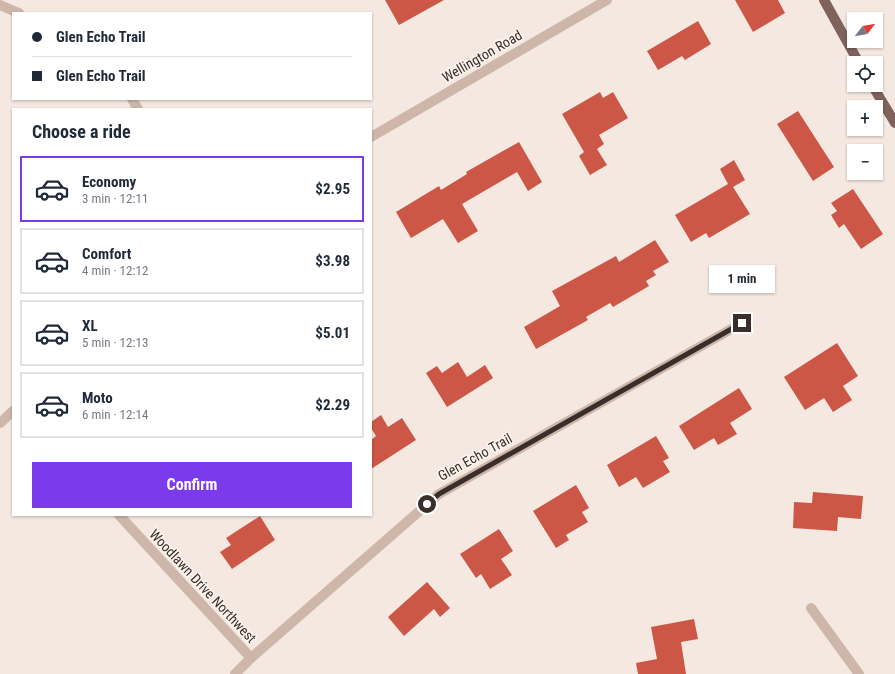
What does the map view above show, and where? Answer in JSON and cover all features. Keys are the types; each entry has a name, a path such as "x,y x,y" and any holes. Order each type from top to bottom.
{"main road":[{"path":"824,0 855,56"},
{"path":"876,92 895,123"}],"street":[{"name":"Wellington Road","path":"372,136 608,0"},
{"path":"0,5 17,12"},
{"name":"Glen Echo Trail","path":"235,674 251,658 439,494 742,323"},
{"path":"0,423 12,413"},
{"name":"Woodlawn Drive Northwest","path":"120,516 251,658"},
{"path":"811,608 859,674"}],"building":[{"path":"385,0 444,0 399,25"},
{"path":"735,0 778,0 785,13 753,32"},
{"path":"698,21 711,44 685,60 682,56 658,70 647,51"},
{"path":"600,92 603,98 613,92 628,118 599,135 604,144 597,149 607,165 590,175 579,156 584,152 562,114"},
{"path":"798,111 834,167 813,181 777,124"},
{"path":"519,142 542,182 528,191 517,172 462,204 478,231 458,243 443,219 411,238 396,212 439,186 441,190 467,174 466,172"},
{"path":"734,160 745,180 733,187 750,214 709,238 706,233 691,242 675,215 728,184 720,169"},
{"path":"853,189 883,234 861,249 844,224 839,228 831,215 837,211 831,203"},
{"path":"655,240 669,262 653,271 656,275 646,281 649,286 613,307 610,303 586,317 588,320 536,349 524,327 560,306 552,291 616,256 619,262"},
{"path":"837,343 858,376 843,386 852,400 833,412 824,398 805,410 784,377"},
{"path":"458,362 467,377 485,365 493,378 447,407 426,373 437,366 442,373"},
{"path":"739,388 752,409 730,423 737,434 718,445 714,438 694,450 679,426"},
{"path":"381,415 388,427 402,418 416,440 372,468 372,439 376,436 372,430 372,421"},
{"path":"656,436 669,458 663,461 670,472 643,488 636,477 619,487 607,465"},
{"path":"576,485 589,508 582,512 588,522 566,535 569,540 556,548 533,511"},
{"path":"813,492 863,496 861,519 838,517 837,531 793,528 794,502 812,503"},
{"path":"260,516 275,540 232,569 220,552 231,545 226,538"},
{"path":"499,529 513,551 501,559 512,575 490,589 481,574 476,578 460,554"},
{"path":"427,582 450,608 440,617 434,609 404,636 388,617"},
{"path":"694,619 698,639 681,642 686,674 638,674 636,663 657,659 651,627"}],"route":[{"path":"427,504 439,494 742,323"}]}
